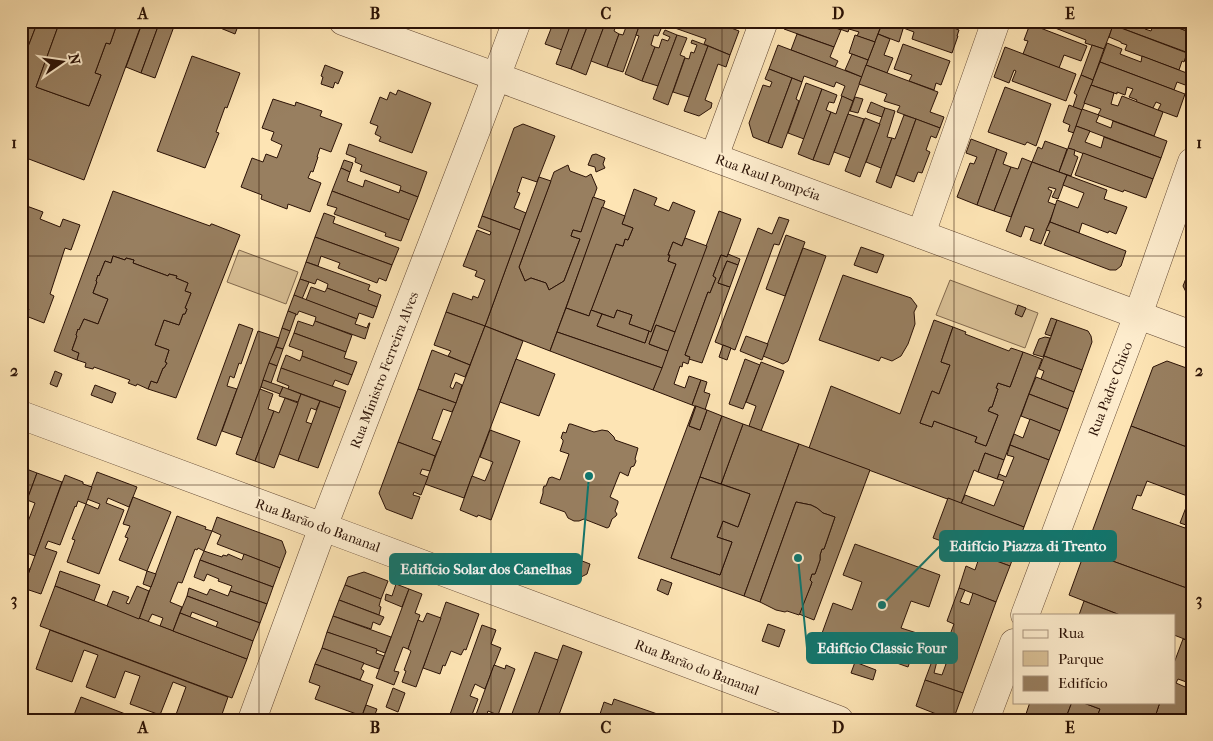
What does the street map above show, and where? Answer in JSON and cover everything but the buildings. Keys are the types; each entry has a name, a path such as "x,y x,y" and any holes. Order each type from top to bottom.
{"street":[{"name":"Rua Raul Pompéia","path":"343,21 1192,335"},
{"name":"Rua Ministro Ferreira Alves","path":"252,720 323,528 517,21"},
{"path":"714,158 764,21"},
{"path":"921,234 996,21"},
{"name":"Rua Padre Chico","path":"1025,614 1138,315 1192,162"},
{"name":"Rua Barão do Bananal","path":"21,415 839,720"},
{"path":"985,720 1013,646"}],"green space":[{"path":"239,250 298,272 286,304 227,282"},
{"path":"950,280 1038,313 1025,348 936,315"}],"place":[{"name":"Edifício Solar dos Canelhas","path":"589,476"},
{"name":"Edifício Classic Four","path":"798,558"},
{"name":"Edifício Piazza di Trento","path":"882,605"}]}
